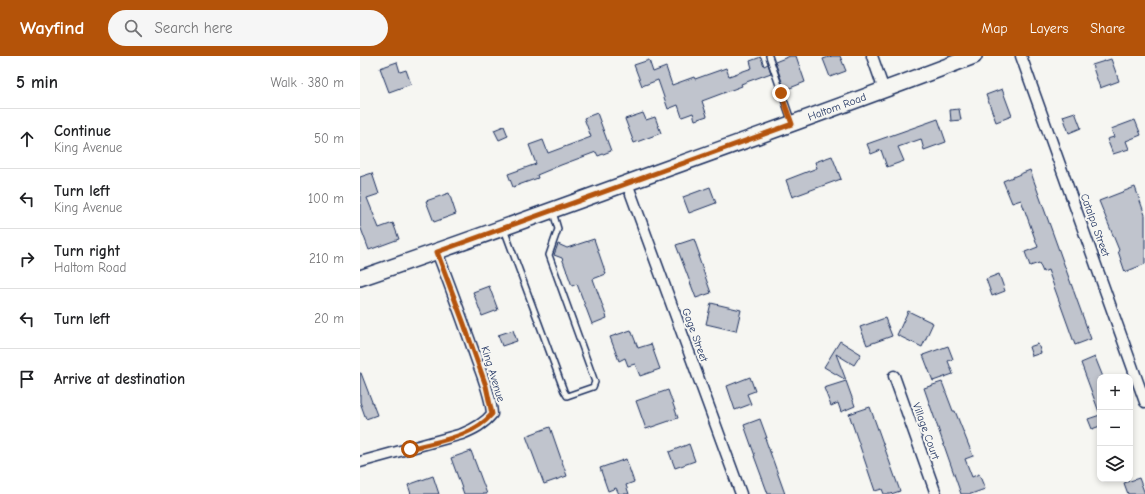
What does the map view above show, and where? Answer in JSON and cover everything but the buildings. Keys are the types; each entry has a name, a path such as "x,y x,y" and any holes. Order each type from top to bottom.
{"main road":[{"name":"Haltom Road","path":"360,278 437,252 792,124 974,56"}],"street":[{"path":"872,56 884,90"},
{"name":"Catalpa Street","path":"1022,56 1145,402"},
{"name":"Gage Street","path":"627,183 741,494"},
{"name":"King Avenue","path":"360,462 462,434 474,429 488,419 492,414 492,408 481,372 437,252"},
{"name":"Village Court","path":"894,376 936,494"}],"lane":[{"path":"769,56 792,124"},
{"path":"503,228 566,396 593,387 595,382 549,256 558,229 553,210"}],"route":[{"path":"410,449 474,429 488,419 492,414 492,408 486,386 437,252 792,124 781,93"}]}
